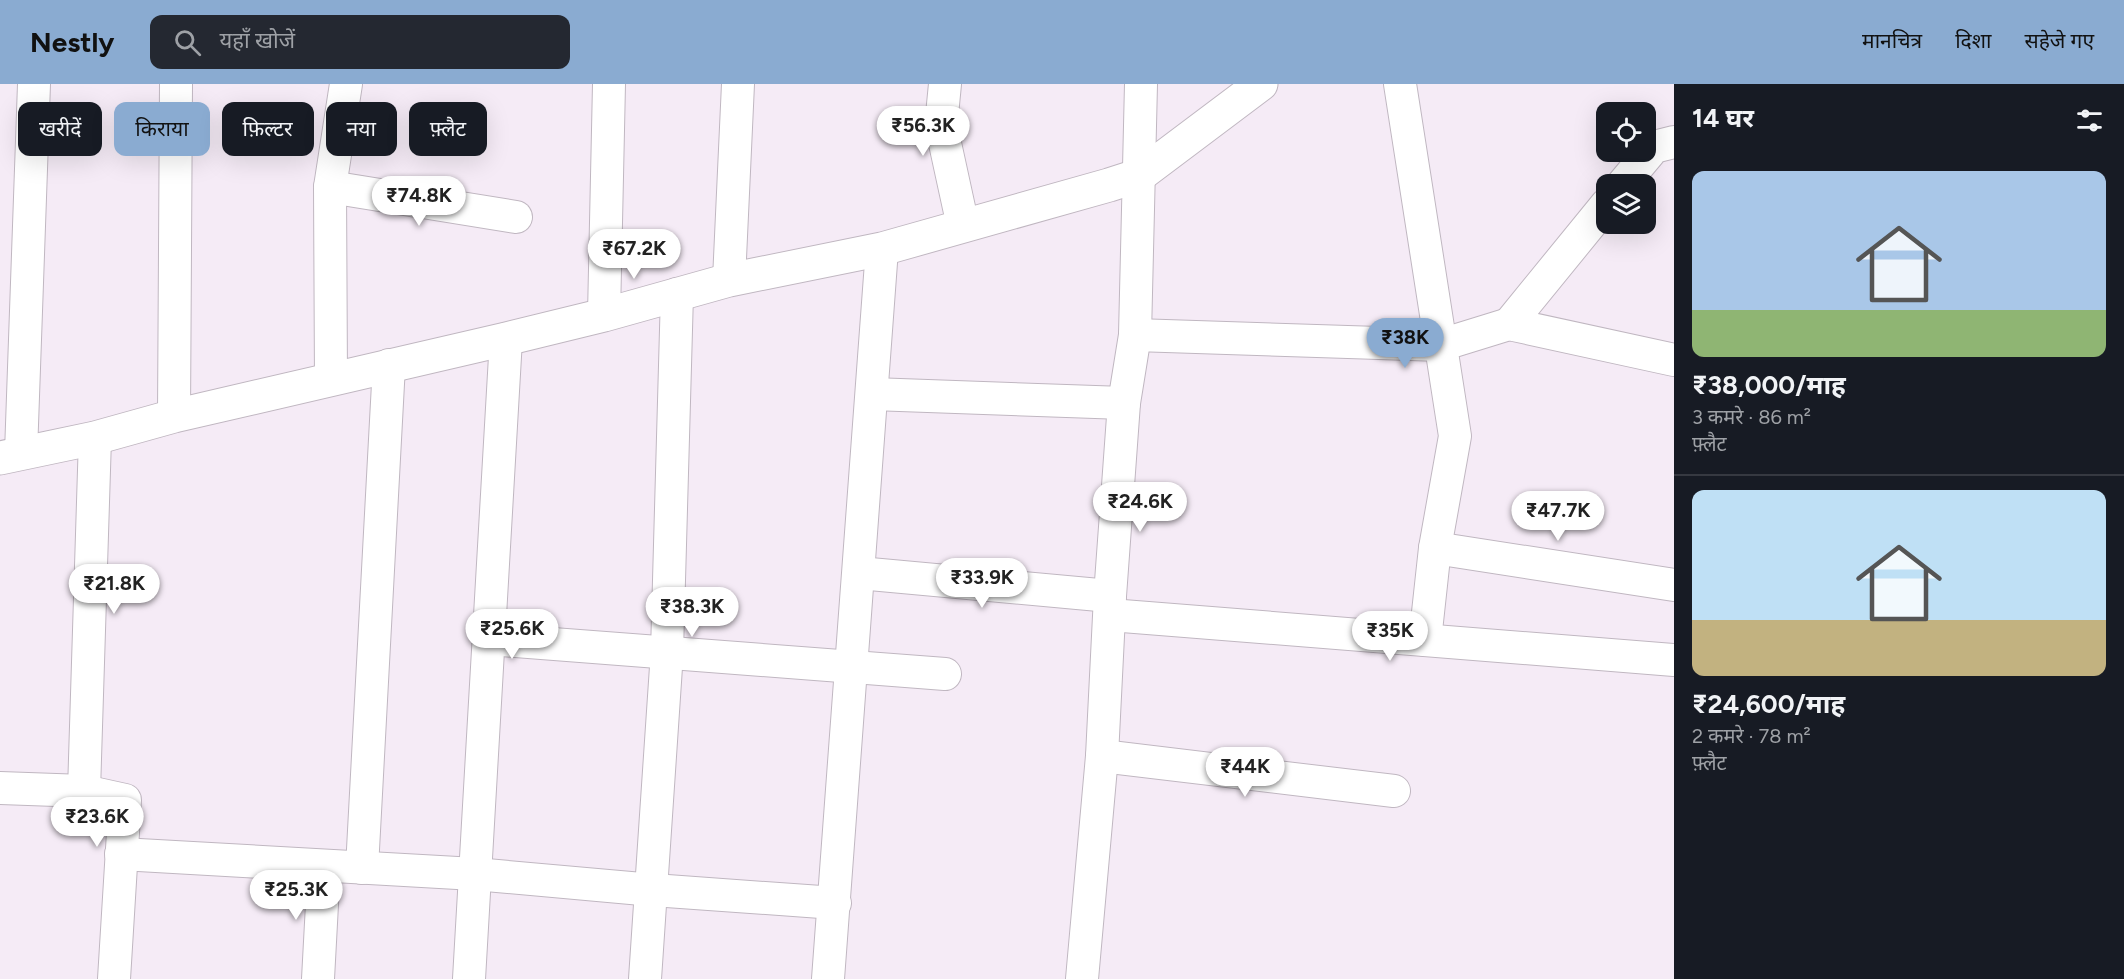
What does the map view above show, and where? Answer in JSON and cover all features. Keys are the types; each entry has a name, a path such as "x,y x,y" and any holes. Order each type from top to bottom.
{"street":[{"path":"34,84 10,455 95,438 174,416 506,339 604,315 729,280 882,249 1140,175 1261,84"},
{"path":"174,416 176,84"},
{"path":"332,379 330,187 346,84"},
{"path":"604,315 609,84"},
{"path":"729,280 738,84"},
{"path":"945,84 941,125 963,226"},
{"path":"1082,979 1102,756 1124,403 1136,335 1141,84"},
{"path":"1400,84 1455,436 1435,548 1425,640"},
{"path":"1631,174 1654,147 1674,142"},
{"path":"330,187 516,217"},
{"path":"1509,324 1596,217"},
{"path":"828,979 882,249"},
{"path":"645,979 667,652 677,294"},
{"path":"1136,335 1441,345 1509,324 1674,360"},
{"path":"469,979 506,339"},
{"path":"362,868 389,365"},
{"path":"872,394 1124,403"},
{"path":"84,791 95,438"},
{"path":"1435,548 1674,585"},
{"path":"859,573 1110,605 1425,640 1674,660"},
{"path":"489,639 945,674"},
{"path":"1102,756 1394,791"},
{"path":"0,788 84,791 125,800 114,979"},
{"path":"121,854 475,874 835,903"},
{"path":"318,979 324,867"}]}
